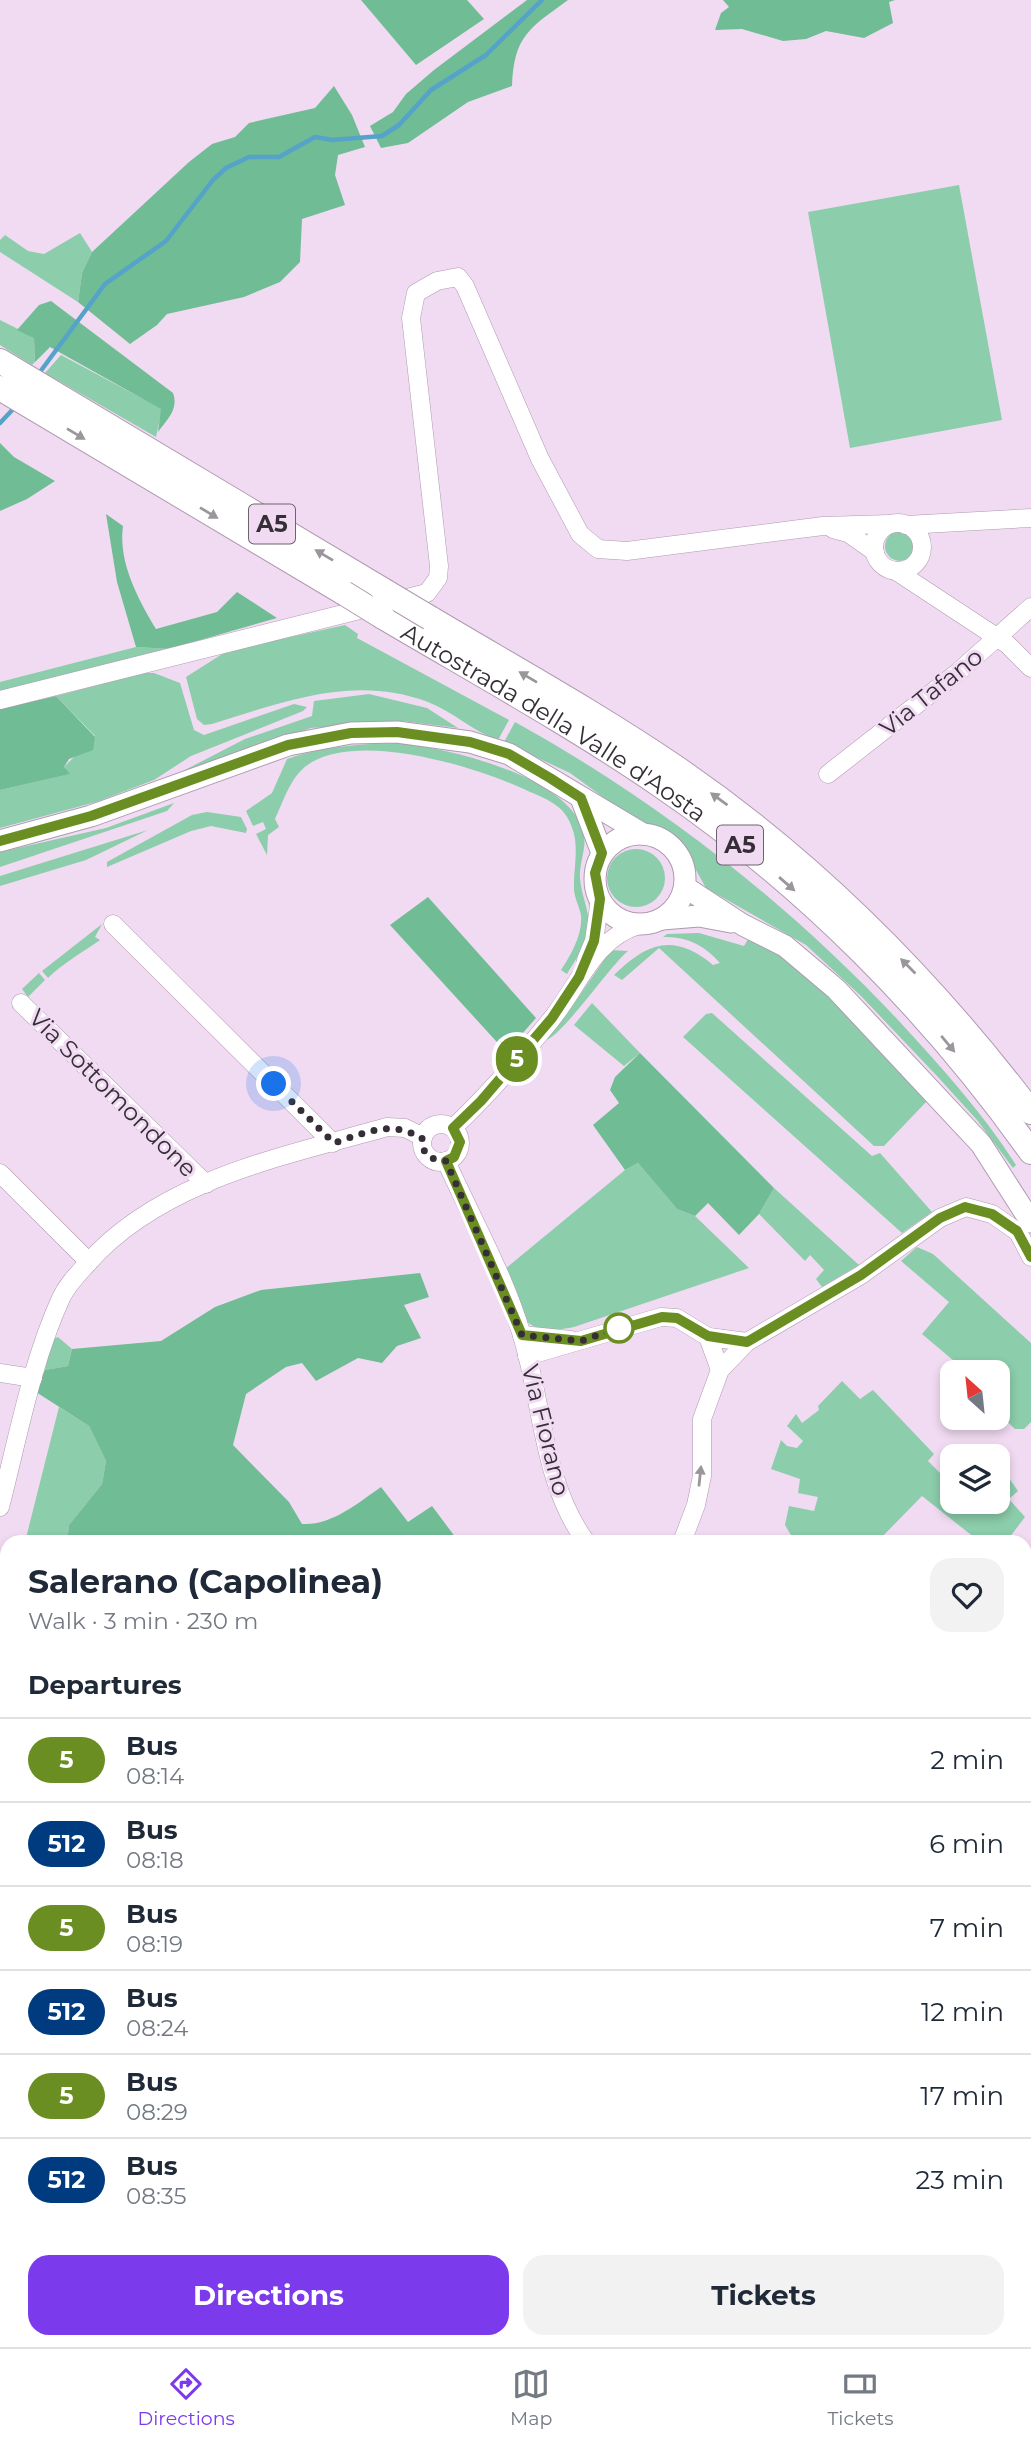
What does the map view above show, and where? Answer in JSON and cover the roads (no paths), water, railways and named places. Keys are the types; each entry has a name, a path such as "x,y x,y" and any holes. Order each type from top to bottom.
{"highway":[{"name":"Autostrada della Valle d'Aosta","path":"0,361 19,389 155,468 383,590 624,733 716,797 830,889 921,979 967,1029 1031,1112"},
{"name":"Autostrada della Valle d'Aosta","path":"155,468 344,593 605,749 661,786 762,862 863,953 903,994 984,1088 1031,1152"}],"main road":[{"path":"0,841 91,816 288,745 351,733 397,732 470,742 509,754 643,834 661,839 672,847 684,867 685,887 678,904 662,919"},
{"path":"581,798 602,853"},
{"path":"643,834 621,839 602,853 595,873 600,899 612,914 639,925 662,919 699,916 743,925"},
{"path":"685,887 743,925 785,946 808,963 892,1047 981,1144 1031,1222"}],"street":[{"path":"0,700 427,593 438,578 439,566 411,318 416,293 437,281 458,277 465,286 540,459 580,534 598,549 627,551 823,526 1031,518"},
{"path":"896,571 912,567 921,548 954,521"},
{"path":"874,552 879,533 898,525 919,534 923,570 941,599"},
{"path":"823,526 848,533 874,552 882,565 896,571 998,637 1031,668"},
{"name":"Via Tafano","path":"828,774 998,637 1031,607"},
{"path":"579,977 594,941 600,899"},
{"path":"113,925 334,1143"},
{"path":"453,1128 481,1101 552,1018 579,977 611,939 639,925"},
{"name":"Via Sottomondone","path":"21,1003 206,1184"},
{"path":"435,1124 453,1128 460,1142 454,1157 446,1161 435,1161 426,1154 422,1138 435,1124"},
{"name":"Via Sottomondone","path":"0,1507 33,1378 62,1296 108,1243 152,1212 206,1184 387,1127 405,1128 422,1138"},
{"name":"Via Fiorano","path":"446,1161 522,1335 544,1443 570,1519 581,1535"},
{"path":"0,1173 89,1262"},
{"path":"685,1535 696,1505 702,1476 702,1419 720,1370 747,1342 861,1275 940,1218 965,1207 985,1211 1017,1231 1031,1257"},
{"path":"527,1356 662,1317 677,1318 708,1336 747,1342"},
{"path":"522,1335 581,1341"},
{"path":"708,1336 720,1370"},
{"path":"0,1373 33,1378"}],"waterway":[{"path":"37,376 105,284 166,241 213,180 226,168 249,157 279,157 315,137 332,140 382,136 399,125 431,90 486,55 542,0"},
{"path":"0,423 16,406"}]}
